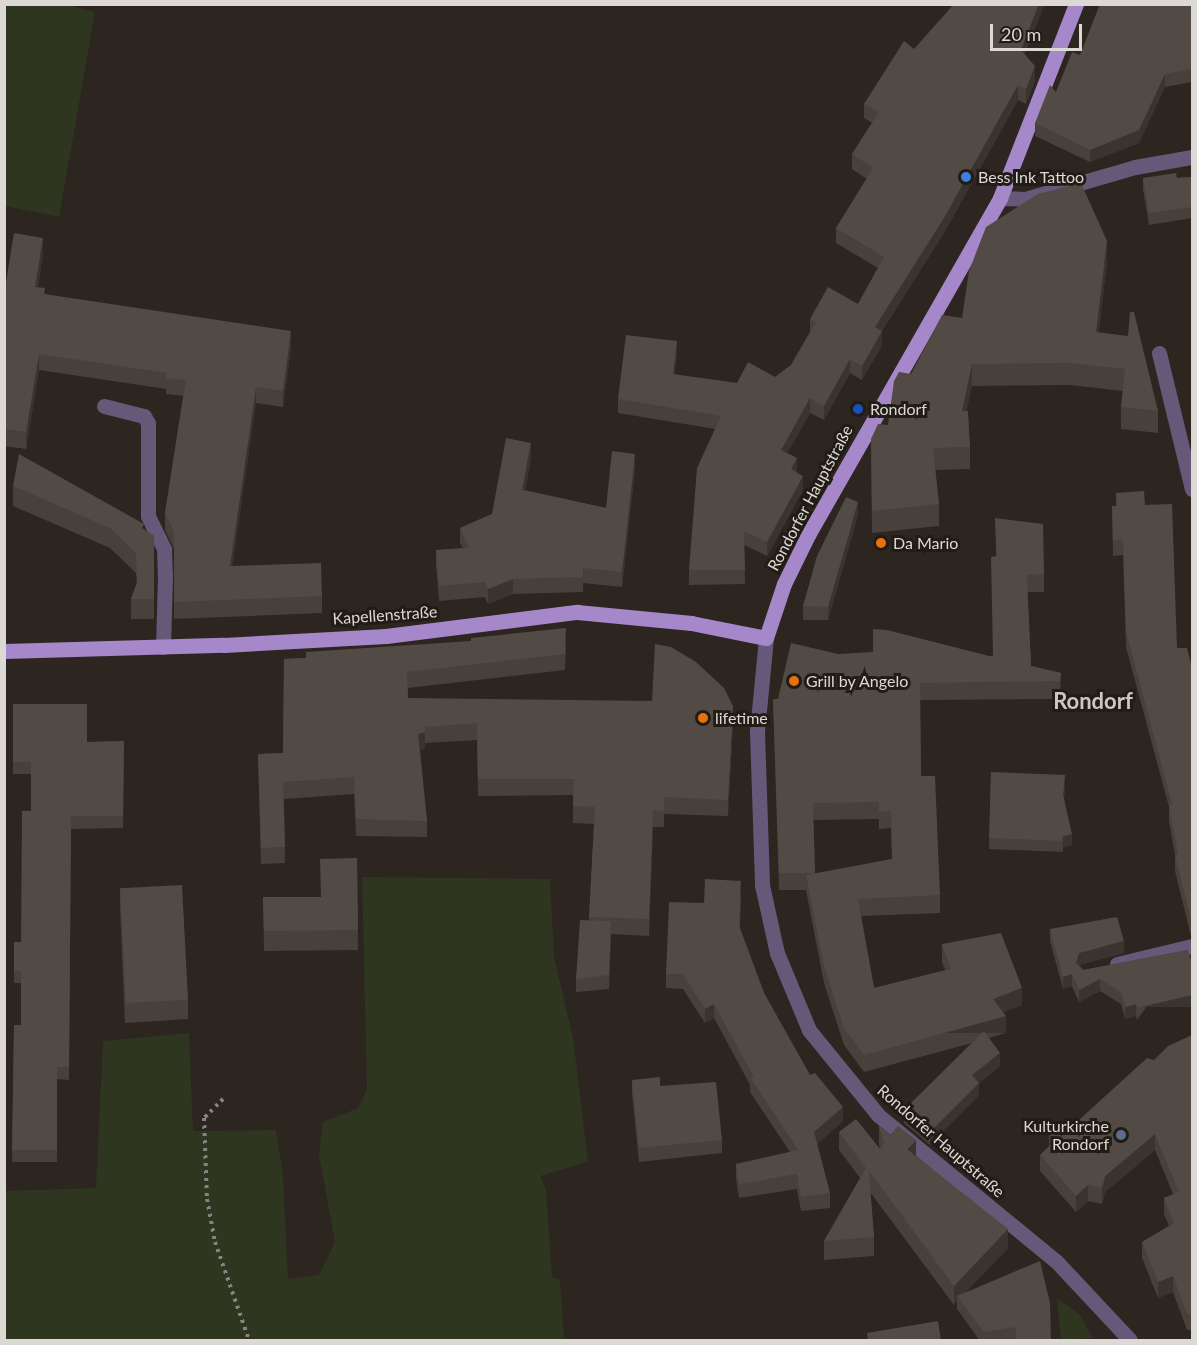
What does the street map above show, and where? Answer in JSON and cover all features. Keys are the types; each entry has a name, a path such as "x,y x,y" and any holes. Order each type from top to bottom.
{"main road":[{"name":"Rondorfer Hauptstraße","path":"766,638 784,584 808,535 1000,198 1076,4"},
{"name":"Kapellenstraße","path":"4,651 163,647 386,636 577,612 691,623 766,638"}],"street":[{"path":"1000,198 1025,199 1135,167 1192,157"},
{"path":"1159,353 1192,489"},
{"path":"104,406 144,416 148,423 148,516 164,558 163,647"},
{"name":"Rondorfer Hauptstraße","path":"766,638 757,732 762,885 777,953 809,1030 878,1115 1056,1261 1130,1341"},
{"path":"1096,969 1192,946"}],"path":[{"path":"223,1099 204,1118 207,1198 215,1242 249,1341"}],"green space":[{"path":"4,5 68,5 95,12 59,217 5,206"},
{"path":"362,877 550,879 554,958 573,1037 588,1162 540,1176 546,1190 552,1277 560,1280 564,1340 5,1340 5,1191 96,1188 103,1041 189,1033 193,1131 276,1130 283,1176 288,1279 319,1275 335,1242 319,1155 323,1122 358,1108 367,1090"},
{"path":"1057,1298 1079,1314 1093,1338 1061,1340"}],"building":[{"path":"954,4 1039,4 1021,50 1035,66 1026,89 1018,85 944,218 875,327 882,331 862,366 850,359 824,406 810,398 781,450 797,458 791,469 803,476 767,542 744,531 745,570 689,570 697,468 721,416 618,399 626,335 677,341 673,374 737,383 748,362 775,377 791,365 816,322 810,319 828,287 858,304 884,257 836,228 873,168 852,154 879,112 864,104 904,41 914,49"},
{"path":"1100,4 1192,4 1192,69 1165,74 1139,130 1090,150 1035,123 1050,85 1056,92 1072,52 1080,55"},
{"path":"1176,173 1177,178 1192,177 1192,207 1149,213 1143,178"},
{"path":"1081,183 1107,241 1096,332 1128,336 1130,312 1134,312 1158,411 1121,407 1125,369 1070,363 972,364 962,411 968,411 970,447 933,448 939,504 872,511 871,439 878,424 888,425 894,381 899,372 911,374 942,315 962,318 969,271 986,227 1038,194"},
{"path":"14,233 43,238 35,287 45,288 44,294 291,331 283,391 256,387 230,566 321,563 322,596 174,602 174,532 165,513 186,380 166,378 167,373 39,354 26,432 4,429 4,295"},
{"path":"506,438 531,443 522,490 606,508 612,451 635,454 622,572 583,568 583,577 513,579 488,589 485,582 439,586 436,550 469,548 460,528 492,514"},
{"path":"19,454 144,524 142,528 154,536 154,599 131,599 137,582 136,553 110,528 13,486"},
{"path":"1144,491 1145,505 1172,504 1177,648 1187,648 1192,668 1192,920 1175,855 1178,854 1169,805 1172,804 1126,631 1123,539 1113,540 1112,506 1117,506 1116,493"},
{"path":"846,497 858,502 828,607 803,606 817,556"},
{"path":"995,518 1043,524 1044,574 1027,575 1031,666 1061,673 1060,681 920,683 921,776 935,776 940,895 858,899 874,988 951,969 942,944 1001,933 1022,988 993,999 1006,1016 864,1055 844,1028 824,966 806,875 892,859 891,811 879,812 879,802 813,803 815,873 779,873 773,699 778,699 791,643 838,654 873,652 873,629 887,630 993,657 991,557 997,556"},
{"path":"566,628 565,654 407,672 408,698 652,701 655,644 671,647 696,662 724,688 733,706 728,800 664,797 664,811 653,810 649,919 589,917 595,807 573,806 574,779 478,779 477,723 425,727 425,732 418,734 427,821 356,819 354,777 283,782 285,847 261,848 258,754 283,753 284,659 306,658 306,652 471,641 471,638"},
{"path":"13,704 87,704 87,742 124,741 123,816 71,816 69,1067 57,1067 57,1150 12,1150 14,1025 21,1025 21,971 14,971 14,942 21,942 22,811 31,811 31,762 13,762"},
{"path":"991,772 1065,775 1063,795 1072,834 1062,837 1063,841 989,838"},
{"path":"357,858 358,930 264,931 263,897 321,897 320,859"},
{"path":"705,879 741,881 739,926 764,993 810,1075 815,1073 843,1107 814,1132 830,1193 801,1197 797,1174 739,1184 736,1164 798,1150 750,1077 754,1077 714,1004 705,1009 683,974 666,974 669,902 704,903"},
{"path":"182,885 188,1000 126,1003 120,888"},
{"path":"1117,917 1124,941 1079,953 1076,963 1083,970 1188,950 1192,963 1192,995 1137,1008 1136,1004 1125,1007 1121,992 1100,979 1079,990 1072,974 1063,977 1050,929"},
{"path":"580,920 611,921 609,975 576,979"},
{"path":"984,1031 1000,1053 972,1075 979,1083 930,1132 904,1110"},
{"path":"1192,1035 1192,1314 1187,1314 1173,1276 1158,1282 1142,1242 1174,1223 1164,1198 1179,1192 1155,1134 1105,1176 1102,1188 1088,1185 1076,1196 1040,1155 1052,1144 1049,1126 1068,1130 1147,1058 1154,1060 1168,1046"},
{"path":"660,1077 660,1086 716,1082 722,1140 639,1148 632,1080"},
{"path":"856,1119 880,1149 884,1143 879,1126 890,1135 898,1126 916,1140 907,1149 1008,1229 954,1286 869,1171 874,1237 824,1241 866,1168 839,1132"},
{"path":"1040,1261 1050,1303 1051,1341 1016,1341 1016,1327 984,1332 957,1296"},
{"path":"938,1321 941,1341 868,1341 867,1333"}],"place":[{"name":"Bess Ink Tattoo","path":"966,177"},
{"name":"Rondorf","path":"858,409"},
{"name":"Da Mario","path":"881,543"},
{"name":"Grill by Angelo","path":"794,681"},
{"name":"lifetime","path":"703,718"},
{"name":"Kulturkirche Rondorf","path":"1121,1135"}],"district":[{"name":"Rondorf","path":"1093,701"}]}
